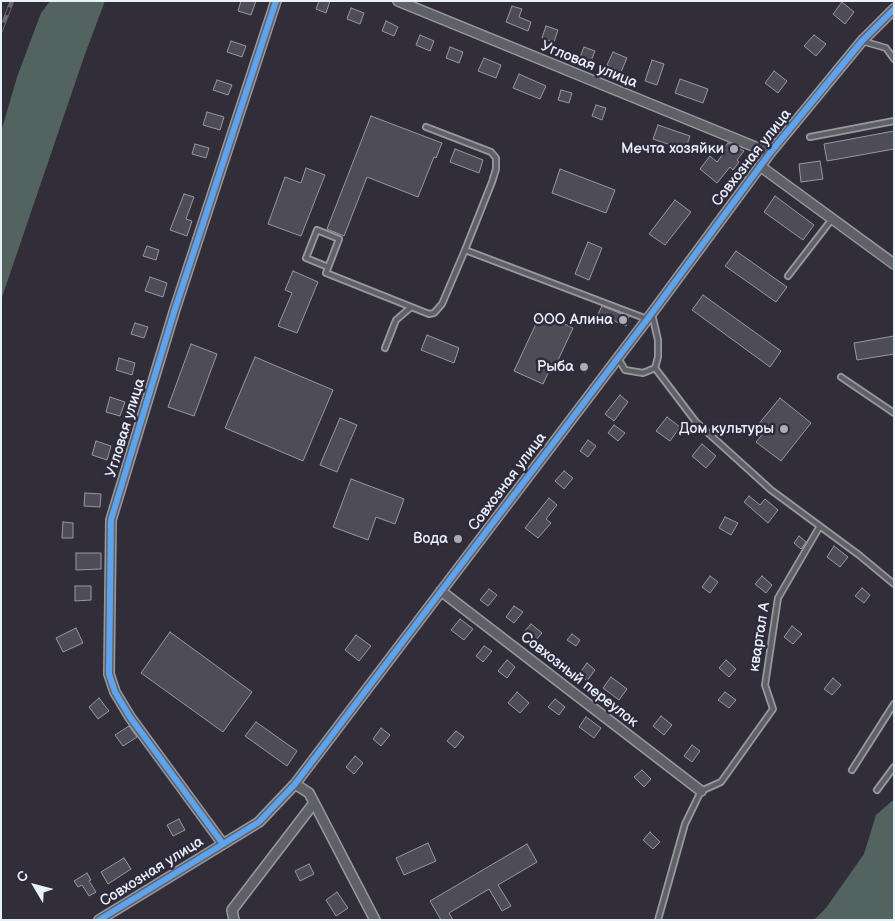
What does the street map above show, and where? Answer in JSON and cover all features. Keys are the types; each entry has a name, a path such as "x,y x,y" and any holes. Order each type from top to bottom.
{"street":[{"name":"Угловая улица","path":"223,844 130,717 115,692 109,674 111,520 176,309 276,1"},
{"name":"Угловая улица","path":"398,1 770,153"},
{"name":"Совхозная улица","path":"98,920 259,822 295,784 650,316 770,153 862,41 894,9"},
{"path":"760,166 894,264"},
{"name":"Совхозный переулок","path":"441,591 701,791"},
{"path":"295,784 308,794 314,803 375,920"},
{"path":"233,918 232,910 314,803"}],"lane":[{"path":"862,41 886,48 894,59"},
{"path":"810,137 894,121"},
{"path":"328,267 306,258 317,230 339,239 326,273 410,308 429,314 439,309 492,182 496,169 496,158 491,152 426,127"},
{"path":"788,276 832,219"},
{"path":"465,250 650,316 658,340 658,357 655,368"},
{"path":"385,348 396,320 410,308"},
{"path":"618,358 625,370 643,373 655,368"},
{"path":"655,368 696,422 771,490 859,555 894,584"},
{"path":"841,377 894,413"},
{"name":"квартал А","path":"701,791 721,782 773,710 765,685 778,598 820,526"},
{"path":"852,770 893,708"},
{"path":"877,790 894,767"},
{"path":"658,920 685,824 701,791"}],"shaded area":[{"path":"50,1 105,1 1,300 1,132 17,77 41,13"},
{"path":"892,801 894,802 894,920 814,920 826,908 864,854 876,815"}],"building":[{"path":"241,1 256,1 251,15 238,11"},
{"path":"319,1 330,1 326,13 316,9"},
{"path":"842,2 854,12 845,24 833,14"},
{"path":"512,6 522,9 519,17 531,22 528,31 506,22"},
{"path":"351,8 364,13 360,24 347,19"},
{"path":"386,21 398,27 394,36 382,31"},
{"path":"546,26 558,30 554,42 542,38"},
{"path":"420,35 434,41 430,51 416,45"},
{"path":"814,35 826,44 816,56 804,46"},
{"path":"231,41 246,46 242,57 227,52"},
{"path":"450,47 463,52 459,63 446,58"},
{"path":"584,47 595,51 591,61 580,57"},
{"path":"613,52 627,58 621,72 607,65"},
{"path":"484,58 501,65 496,78 478,71"},
{"path":"652,60 664,64 657,85 645,81"},
{"path":"774,71 787,81 778,93 765,83"},
{"path":"519,74 546,86 540,99 513,88"},
{"path":"680,79 708,89 703,103 675,93"},
{"path":"217,80 232,85 228,95 213,90"},
{"path":"561,90 572,93 569,103 558,100"},
{"path":"596,105 606,108 602,120 592,116"},
{"path":"207,112 224,117 220,130 203,125"},
{"path":"371,116 442,143 436,158 434,157 418,197 367,177 344,236 327,229"},
{"path":"658,125 690,136 685,150 653,139"},
{"path":"894,131 894,149 827,161 824,144"},
{"path":"728,143 744,151 737,160 739,162 733,170 730,167 717,183 700,169 710,156 717,162 726,150 724,148"},
{"path":"195,144 209,148 206,158 192,154"},
{"path":"455,149 483,160 479,173 450,162"},
{"path":"820,161 823,179 801,182 799,164"},
{"path":"306,168 325,175 301,236 268,224 285,177 301,183"},
{"path":"560,169 615,190 606,213 552,193"},
{"path":"184,194 194,197 186,219 192,221 187,236 170,230"},
{"path":"775,196 814,225 803,240 764,212"},
{"path":"675,200 691,212 665,245 649,234"},
{"path":"588,242 602,248 589,280 575,274"},
{"path":"147,246 159,250 156,260 143,256"},
{"path":"736,251 787,287 776,302 725,266"},
{"path":"293,271 318,282 297,333 278,326 292,293 285,290"},
{"path":"150,277 167,283 163,297 145,291"},
{"path":"703,295 781,351 770,367 692,310"},
{"path":"602,306 629,317 626,326 598,314"},
{"path":"541,313 573,328 552,373 549,371 543,384 514,371"},
{"path":"135,323 148,327 144,338 131,334"},
{"path":"427,335 459,348 454,363 421,350"},
{"path":"894,336 894,354 857,360 854,343"},
{"path":"191,344 217,354 194,416 168,407"},
{"path":"255,357 333,390 303,461 225,428"},
{"path":"119,358 135,363 132,375 116,370"},
{"name":"Рыба","path":"584,362 590,366 585,373 579,369"},
{"path":"620,395 628,402 614,421 605,414"},
{"path":"110,397 125,402 120,416 106,412"},
{"name":"Дом культуры","path":"780,398 811,423 781,461 756,442 764,432 757,426"},
{"path":"667,417 680,427 670,441 656,431"},
{"path":"340,418 357,425 337,472 320,465"},
{"path":"614,425 625,433 618,441 608,433"},
{"path":"588,440 596,446 588,457 580,451"},
{"path":"96,441 111,446 107,460 92,455"},
{"path":"702,444 716,456 706,468 692,456"},
{"path":"564,471 573,478 564,489 555,481"},
{"path":"351,479 404,499 395,524 376,517 368,540 333,527"},
{"path":"85,493 101,494 100,507 84,506"},
{"path":"749,496 760,505 765,499 778,510 768,523 744,502"},
{"path":"549,498 557,505 546,519 551,523 538,538 525,528"},
{"path":"725,517 738,523 731,535 719,528"},
{"path":"63,522 73,523 73,538 62,538"},
{"path":"799,536 806,542 801,549 794,543"},
{"path":"834,546 848,557 840,567 827,557"},
{"path":"76,553 101,553 101,569 76,570"},
{"path":"710,576 718,582 710,593 702,587"},
{"path":"762,576 772,585 766,593 755,584"},
{"path":"75,586 91,586 91,600 75,601"},
{"path":"862,588 870,595 864,603 855,596"},
{"path":"489,589 497,595 488,606 480,600"},
{"path":"514,606 523,612 514,623 506,617"},
{"path":"460,619 473,629 464,640 451,630"},
{"path":"531,624 542,633 535,641 524,632"},
{"path":"792,626 802,634 793,644 784,637"},
{"path":"76,628 83,643 63,652 56,638"},
{"path":"170,632 252,692 223,732 141,673"},
{"path":"572,634 580,640 576,646 567,640"},
{"path":"356,635 371,646 359,661 345,650"},
{"path":"484,646 492,651 483,662 476,656"},
{"path":"507,660 515,667 507,678 498,671"},
{"path":"726,660 736,669 729,677 719,668"},
{"path":"587,663 595,670 587,681 579,674"},
{"path":"611,677 627,689 619,700 603,688"},
{"path":"833,678 841,685 832,695 824,689"},
{"path":"517,692 529,703 520,713 508,703"},
{"path":"725,692 736,700 729,708 718,700"},
{"path":"99,698 109,711 98,719 89,707"},
{"path":"555,699 565,707 559,715 548,707"},
{"path":"661,716 672,725 664,735 653,726"},
{"path":"586,717 601,728 594,738 579,727"},
{"path":"256,722 297,751 287,766 245,736"},
{"path":"129,726 137,737 123,746 115,735"},
{"path":"381,728 390,735 381,746 373,739"},
{"path":"456,731 464,737 455,748 447,741"},
{"path":"692,745 700,751 692,762 684,756"},
{"path":"355,756 363,763 354,774 346,767"},
{"path":"642,770 651,779 644,787 634,777"},
{"path":"179,819 185,830 173,836 167,825"},
{"path":"650,832 660,842 653,849 643,840"},
{"path":"428,843 436,861 404,875 396,858"},
{"path":"527,844 537,862 498,885 511,906 502,911 489,889 449,913 453,920 441,920 430,901"},
{"path":"124,858 131,869 108,884 101,872"},
{"path":"309,864 314,874 300,881 295,871"},
{"path":"87,873 91,880 89,881 96,892 89,896 82,885 78,887 74,881"},
{"path":"337,892 348,908 336,916 326,900"}],"railway":[{"path":"1,30 12,1"}],"cycle path":[{"path":"223,844 130,717 115,692 109,674 111,520 175,309 276,1"},
{"path":"99,920 259,822 295,784 652,313 770,153 862,41 894,9"}],"place":[{"name":"Мечта хозяйки","path":"734,149"},
{"name":"ООО Алина","path":"623,320"},
{"name":"Рыба","path":"584,367"},
{"name":"Дом культуры","path":"784,429"},
{"name":"Вода","path":"458,539"}]}
